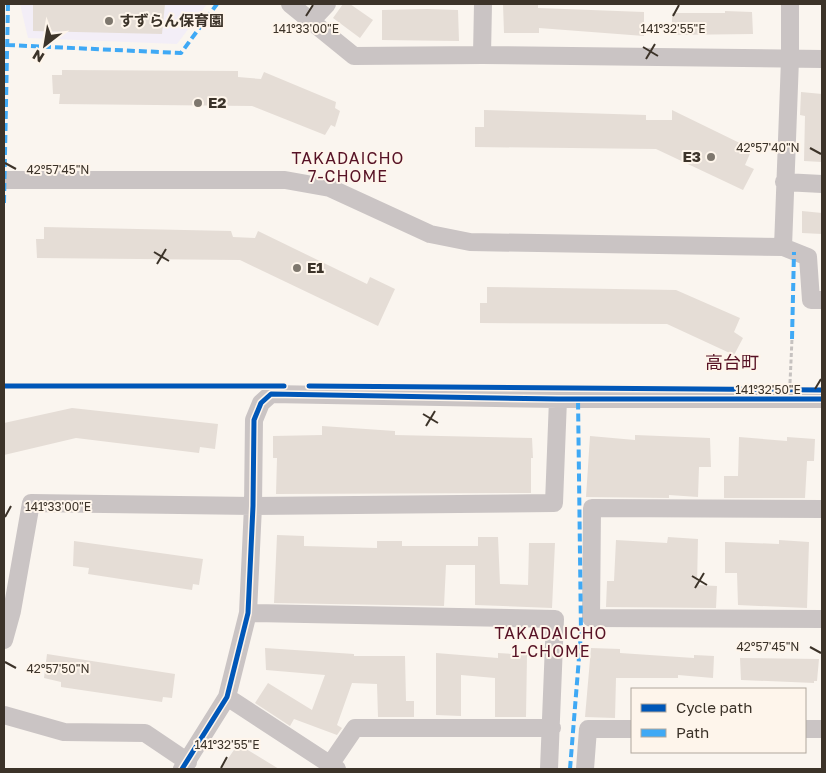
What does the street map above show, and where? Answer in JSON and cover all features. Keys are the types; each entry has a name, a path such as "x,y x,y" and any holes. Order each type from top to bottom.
{"street":[{"path":"290,4 354,56 482,55 822,60"},
{"path":"312,20 327,4"},
{"path":"482,55 483,4"},
{"path":"783,247 790,59 790,4"},
{"path":"4,180 285,180 330,188 430,234 470,242 783,247 808,258 811,300 822,300"},
{"path":"784,182 822,184"},
{"path":"4,716 64,732 145,733 185,765 227,697 248,613 253,506 254,420 261,403 271,394 558,399 822,399"},
{"path":"4,640 12,611 30,503 253,506 554,504 558,399"},
{"path":"822,509 592,508 591,618 822,619"},
{"path":"248,613 555,619 549,769"},
{"path":"227,697 331,768 356,728 552,728"},
{"path":"586,769 588,729 631,729"},
{"path":"806,729 822,729"}],"path":[{"path":"790,390 792,339"}],"shaded area":[{"name":"すずらん保育園","path":"20,4 207,4 177,44 28,38"}],"building":[{"path":"33,4 165,4 162,34 33,31"},
{"path":"343,4 350,4 373,20 360,38 333,18"},
{"path":"503,4 538,4 538,8 644,12 644,36 539,28 539,33 504,33"},
{"path":"382,10 458,10 459,41 382,40"},
{"path":"725,11 752,12 753,34 672,35 672,13 725,13"},
{"name":"E2","path":"62,70 238,71 238,77 261,79 264,72 336,102 335,108 340,111 335,127 331,125 325,135 252,106 59,104 60,94 53,94 52,75 62,75"},
{"path":"801,92 822,94 822,162 804,161 805,116 800,115"},
{"name":"E3","path":"484,110 646,115 646,120 672,120 672,110 752,149 745,165 754,169 743,190 656,149 475,147 475,127 484,127"},
{"path":"802,211 822,213 822,234 802,233"},
{"name":"E1","path":"44,227 231,231 233,237 255,238 258,231 367,284 370,277 395,289 378,326 240,260 37,258 36,239 44,239"},
{"path":"487,287 676,290 740,318 734,332 743,338 734,355 667,324 480,323 480,303 487,303"},
{"path":"72,408 218,424 215,449 200,447 199,453 76,438 4,455 4,423"},
{"path":"322,426 395,431 395,435 532,438 531,493 276,494 277,458 273,458 273,436 322,435"},
{"path":"635,435 710,438 711,467 699,467 698,497 669,495 669,498 586,497 590,436 635,440"},
{"path":"739,437 787,441 787,437 815,439 814,461 807,461 805,498 724,498 724,476 738,476"},
{"path":"277,535 304,536 304,546 377,548 377,541 402,541 402,546 478,546 478,537 498,537 500,584 528,585 529,543 555,543 552,608 475,605 475,565 446,565 444,606 274,603"},
{"path":"668,537 698,539 697,585 717,586 716,608 606,607 607,581 614,581 616,540 667,543"},
{"path":"779,540 809,542 807,608 738,605 737,573 725,573 725,542 779,544"},
{"path":"74,541 203,559 199,585 193,584 192,590 88,574 89,568 73,566"},
{"path":"265,648 354,654 354,656 405,656 406,701 414,701 414,717 378,717 377,684 352,683 337,725 342,728 337,735 294,719 290,726 255,703 268,683 312,710 325,675 266,670"},
{"path":"591,648 620,649 620,653 694,658 694,655 714,656 713,678 678,675 678,678 616,678 615,718 585,717"},
{"path":"436,653 498,658 498,653 527,655 526,717 495,717 495,678 461,675 461,716 436,715"},
{"path":"47,654 175,674 172,698 163,697 162,702 61,687 61,682 44,678"},
{"path":"740,658 819,659 817,681 814,681 814,683 741,680"},
{"path":"238,744 279,769 221,769"}],"marked path":[{"path":"4,203 8,4"},
{"path":"7,45 181,53 217,4"},
{"path":"792,339 794,252"},
{"path":"570,769 581,633 578,398"}],"cycle path":[{"path":"4,386 284,386"},
{"path":"309,386 822,390"},
{"path":"182,769 227,697 248,613 253,506 254,420 261,403 271,394 558,399 822,399"}],"place":[{"name":"すずらん保育園","path":"109,21"},
{"name":"E2","path":"198,103"},
{"name":"E3","path":"711,157"},
{"name":"E1","path":"297,268"}],"district":[{"name":"TAKADAICHO 7-CHOME","path":"348,167"},
{"name":"高台町","path":"732,363"},
{"name":"TAKADAICHO 1-CHOME","path":"551,642"}]}
